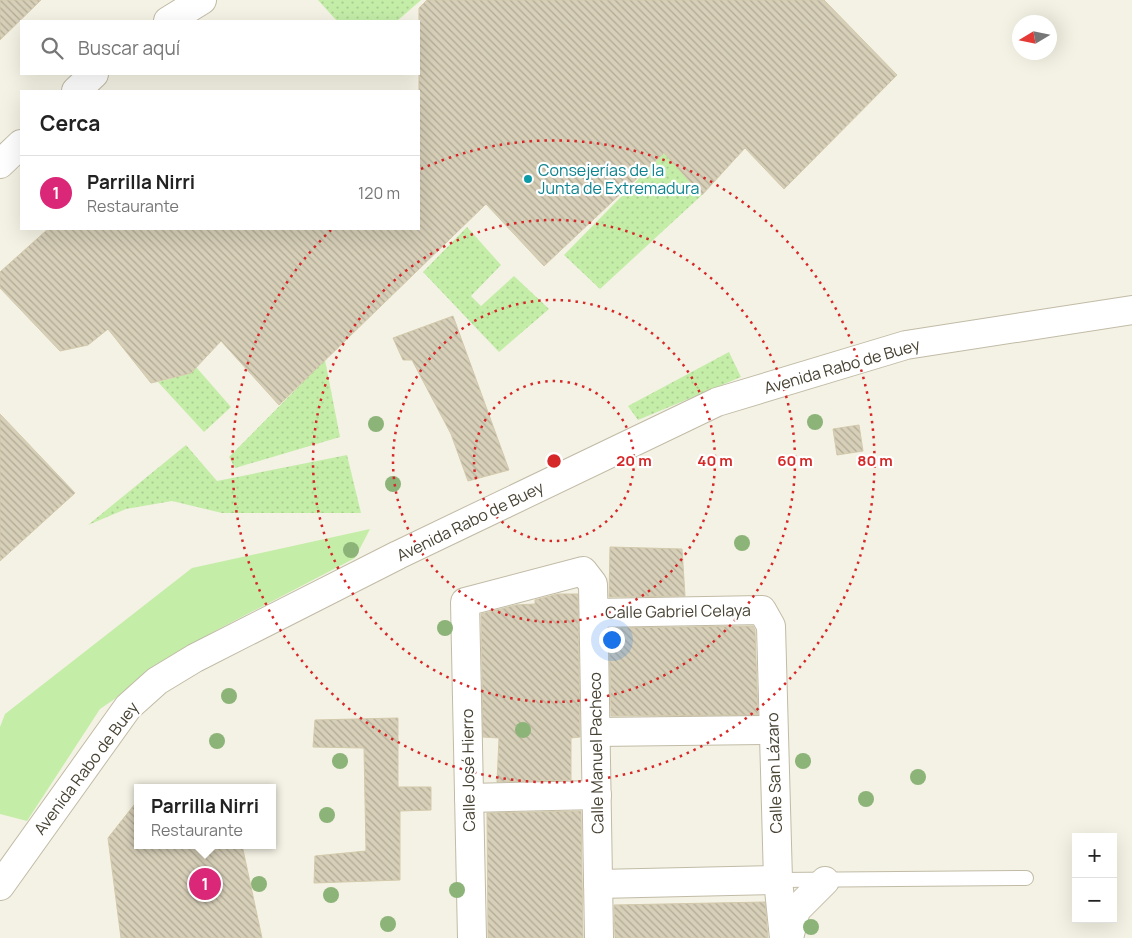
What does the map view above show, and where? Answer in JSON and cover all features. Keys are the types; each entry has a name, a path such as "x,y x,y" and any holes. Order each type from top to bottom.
{"street":[{"path":"170,20 202,0"},
{"path":"77,90 93,75"},
{"path":"0,164 20,145"},
{"name":"Avenida Rabo de Buey","path":"0,886 128,707 157,681 195,658 398,555 717,402 906,345 1132,310"},
{"name":"Calle José Hierro","path":"472,938 465,602 584,571"},
{"name":"Calle Manuel Pacheco","path":"584,571 593,584 599,938"},
{"name":"Calle Gabriel Celaya","path":"594,612 762,610"},
{"name":"Calle San Lázaro","path":"762,610 770,626 778,880 784,938"},
{"path":"596,732 772,730"},
{"path":"469,798 597,795"},
{"path":"598,884 778,880"},
{"path":"789,938 796,910 825,881"}],"lane":[{"path":"778,880 1026,878"}],"green space":[{"path":"318,0 421,0 398,20 336,20"},
{"path":"664,153 702,195 600,289 564,255"},
{"path":"467,227 501,265 471,296 481,306 514,276 549,309 499,352 423,272"},
{"path":"729,352 741,377 638,420 628,406"},
{"path":"325,360 340,437 235,468 229,457"},
{"path":"196,367 231,407 204,432 158,382 191,373"},
{"path":"186,445 217,481 347,455 361,513 222,513 172,501 126,509 88,525"},
{"path":"370,529 355,558 213,632 100,709 27,821 0,814 0,727 5,714 192,568"}],"building":[{"path":"0,0 41,0 20,20 0,40"},
{"name":"Consejerías de la Junta de Extremadura","path":"427,0 824,0 897,75 784,189 745,148 702,195 664,153 544,266 486,204 279,405 221,341 191,373 151,383 108,329 88,345 60,351 0,288 0,272 47,230 420,230 419,8"},
{"path":"453,316 509,470 468,481 451,434 412,360 403,360 393,338"},
{"path":"0,414 75,493 0,561"},
{"path":"859,425 863,451 837,455 833,429"},
{"path":"610,547 682,549 685,596 609,597"},
{"path":"558,594 578,594 580,737 571,738 571,780 497,782 499,738 483,737 481,614 516,605 535,604 535,600"},
{"path":"753,626 755,630 758,715 611,716 609,628"},
{"path":"398,718 398,787 431,787 431,810 400,811 400,880 314,883 315,856 366,851 364,748 313,747 315,720"},
{"path":"134,805 134,849 243,849 262,938 121,938 108,838"},
{"path":"581,811 583,938 488,938 487,813"},
{"path":"765,902 768,938 615,938 614,905"}],"place":[{"name":"Consejerías de la Junta de Extremadura","path":"528,179"},
{"name":"Parrilla Nirri","path":"205,884"}]}
